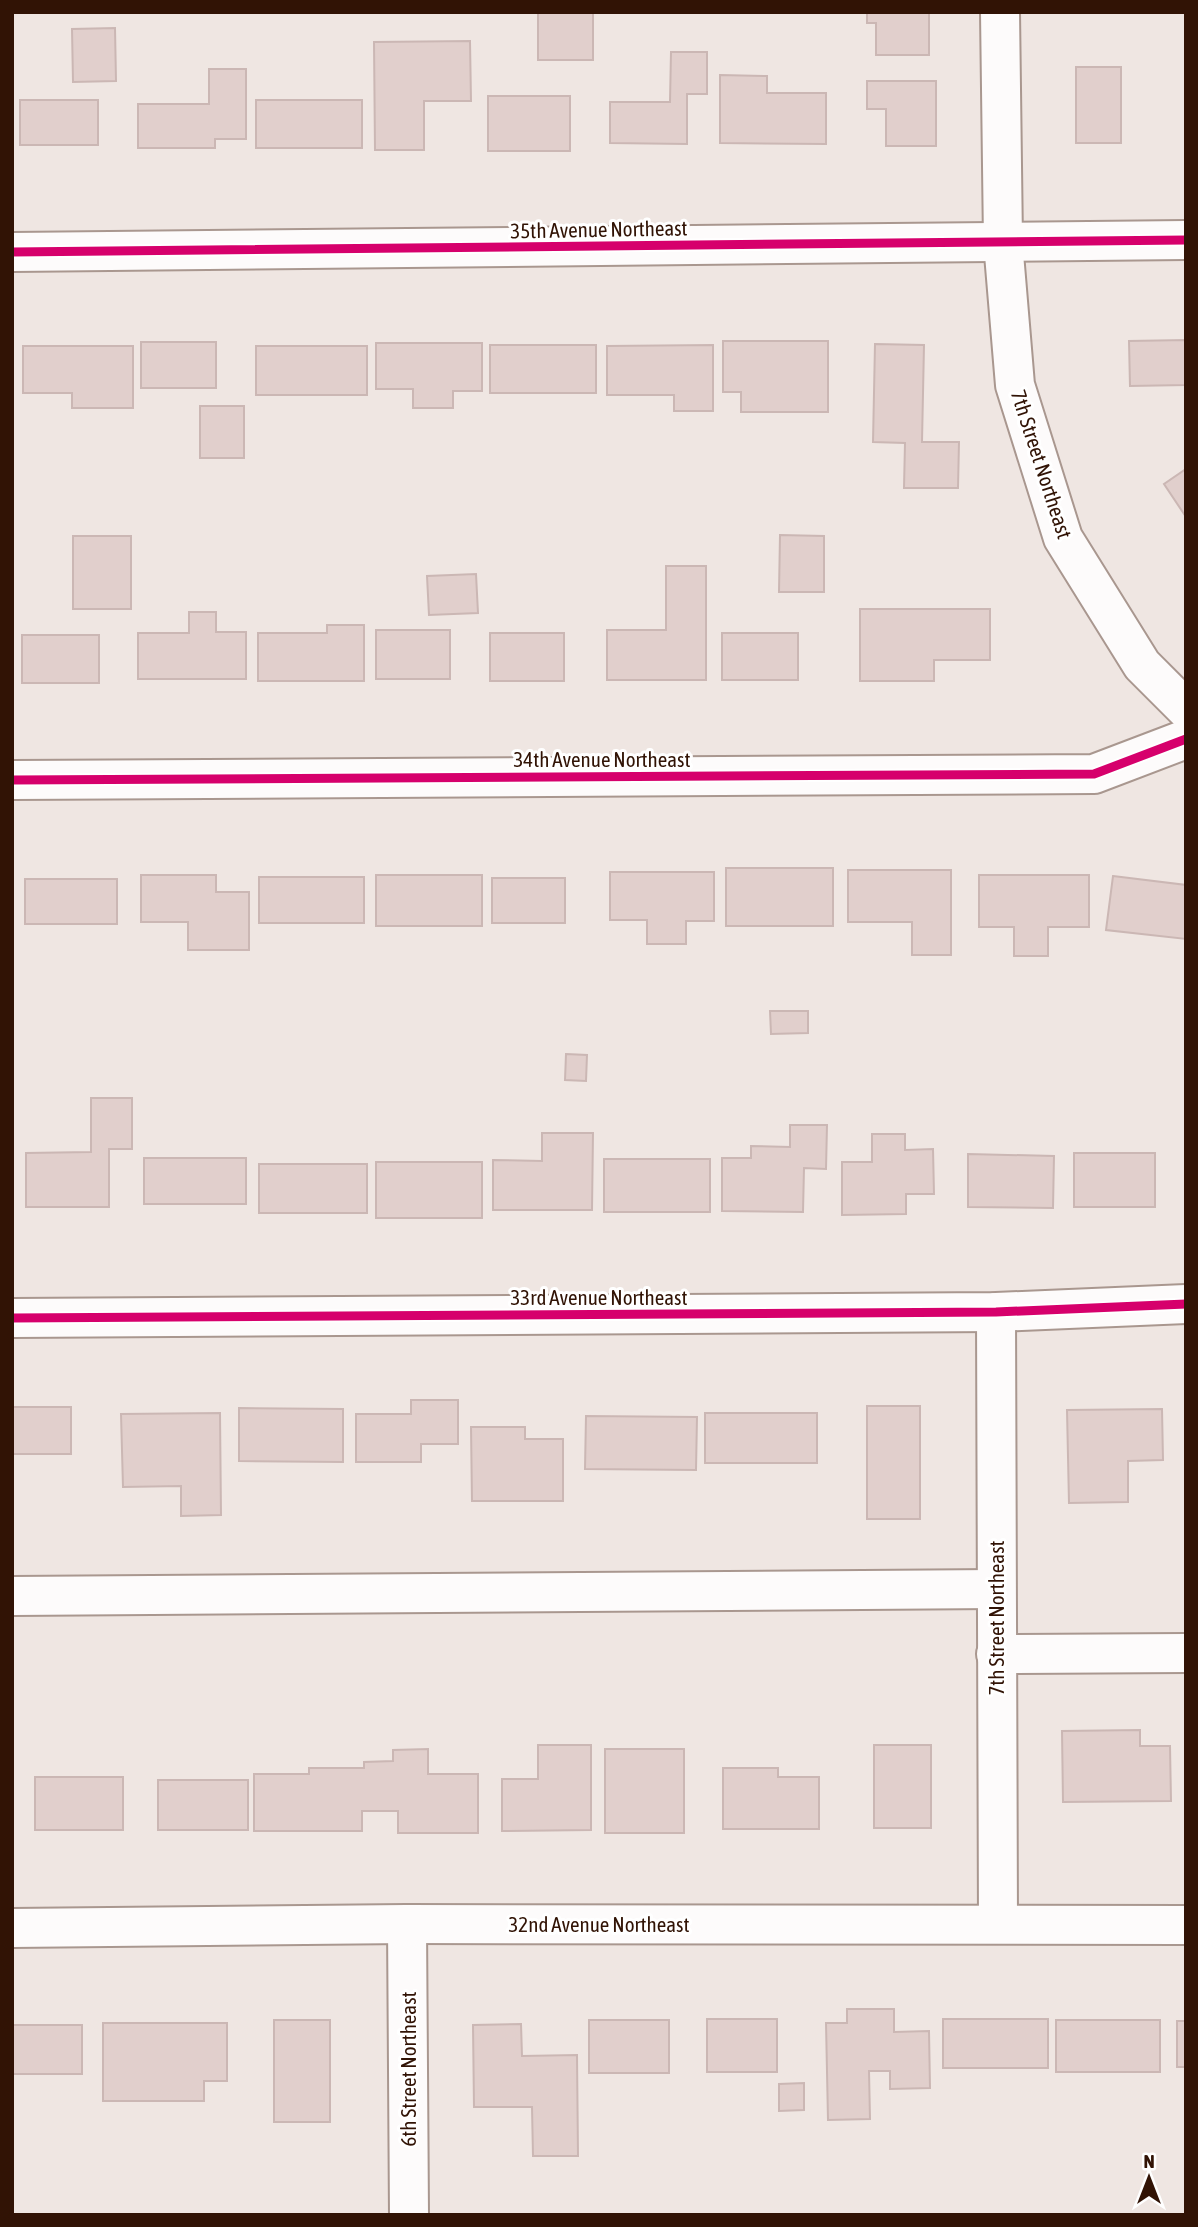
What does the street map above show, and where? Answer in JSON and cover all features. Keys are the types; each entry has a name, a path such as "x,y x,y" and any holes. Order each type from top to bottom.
{"street":[{"name":"7th Street Northeast","path":"999,12 1003,243 1014,384 1063,538 1142,665 1186,709"},
{"name":"35th Avenue Northeast","path":"12,252 1186,240"},
{"name":"34th Avenue Northeast","path":"12,780 1094,774 1186,739"},
{"name":"33rd Avenue Northeast","path":"12,1318 996,1312 1186,1304"},
{"name":"7th Street Northeast","path":"996,1312 998,1924"},
{"path":"12,1596 996,1589"},
{"path":"996,1654 1186,1653"},
{"name":"32nd Avenue Northeast","path":"12,1928 407,1924 1186,1925"},
{"name":"6th Street Northeast","path":"407,1924 409,2215"}],"building":[{"path":"867,12 929,12 929,55 876,55 876,23 867,23"},
{"path":"538,13 593,13 593,60 538,60"},
{"path":"115,28 116,81 73,82 72,29"},
{"path":"470,41 471,101 424,101 424,150 375,150 374,42"},
{"path":"671,52 707,52 707,94 687,94 687,144 610,143 610,102 670,102"},
{"path":"1076,67 1121,67 1121,143 1076,143"},
{"path":"209,69 246,69 246,139 215,139 215,148 138,148 138,104 209,104"},
{"path":"720,75 767,76 767,93 826,93 826,144 720,143"},
{"path":"867,81 936,81 936,146 886,146 886,109 867,109"},
{"path":"488,96 570,96 570,151 488,151"},
{"path":"20,100 98,100 98,145 20,145"},
{"path":"256,100 362,100 362,148 256,148"},
{"path":"1186,340 1186,385 1130,386 1129,341"},
{"path":"723,341 828,341 828,412 741,412 741,392 723,392"},
{"path":"141,342 216,342 216,388 141,388"},
{"path":"376,343 482,343 482,391 453,391 453,408 413,408 413,389 376,389"},
{"path":"875,344 924,345 922,442 959,442 958,488 904,488 905,443 873,442"},
{"path":"490,345 596,345 596,393 490,393"},
{"path":"713,345 713,411 674,411 674,395 607,395 607,346"},
{"path":"23,346 133,346 133,408 72,408 72,393 23,393"},
{"path":"256,346 367,346 367,395 256,395"},
{"path":"200,406 244,406 244,458 200,458"},
{"path":"1186,469 1186,517 1164,484"},
{"path":"780,535 824,536 824,592 779,592"},
{"path":"73,536 131,536 131,609 73,609"},
{"path":"666,566 706,566 706,680 607,680 607,630 666,630"},
{"path":"476,574 478,613 429,615 427,576"},
{"path":"860,609 990,609 990,660 934,660 934,681 860,681"},
{"path":"189,612 216,612 216,632 246,632 246,679 138,679 138,633 189,633"},
{"path":"327,625 364,625 364,681 258,681 258,633 327,633"},
{"path":"376,630 450,630 450,679 376,679"},
{"path":"490,633 564,633 564,681 490,681"},
{"path":"722,633 798,633 798,680 722,680"},
{"path":"22,635 99,635 99,683 22,683"},
{"path":"726,868 833,868 833,926 726,926"},
{"path":"848,870 951,870 951,955 912,955 912,922 848,922"},
{"path":"610,872 714,872 714,921 686,921 686,944 647,944 647,920 610,920"},
{"path":"141,875 216,875 216,892 249,892 249,950 188,950 188,922 141,922"},
{"path":"376,875 482,875 482,926 376,926"},
{"path":"979,875 1089,875 1089,927 1048,927 1048,956 1014,956 1014,927 979,927"},
{"path":"1113,876 1186,885 1186,939 1106,930"},
{"path":"259,877 364,877 364,923 259,923"},
{"path":"492,878 565,878 565,923 492,923"},
{"path":"25,879 117,879 117,924 25,924"},
{"path":"770,1011 808,1011 808,1033 771,1034"},
{"path":"566,1054 587,1055 586,1081 565,1080"},
{"path":"91,1098 132,1098 132,1149 109,1149 109,1207 26,1207 26,1153 91,1152"},
{"path":"790,1125 827,1125 826,1169 804,1168 803,1212 722,1211 722,1158 751,1158 751,1146 790,1147"},
{"path":"542,1133 593,1133 592,1210 493,1210 493,1160 542,1161"},
{"path":"872,1134 905,1134 905,1150 933,1149 934,1194 906,1194 906,1214 842,1215 842,1162 872,1162"},
{"path":"1074,1153 1155,1153 1155,1207 1074,1207"},
{"path":"968,1154 1054,1156 1053,1208 968,1207"},
{"path":"144,1158 246,1158 246,1204 144,1204"},
{"path":"604,1159 710,1159 710,1212 604,1212"},
{"path":"376,1162 482,1162 482,1218 376,1218"},
{"path":"259,1164 367,1164 367,1213 259,1213"},
{"path":"411,1400 458,1400 458,1444 421,1444 421,1462 356,1462 356,1414 411,1414"},
{"path":"867,1406 920,1406 920,1519 867,1519"},
{"path":"12,1407 71,1407 71,1454 12,1454"},
{"path":"239,1408 343,1409 343,1462 239,1461"},
{"path":"1162,1409 1163,1460 1128,1461 1128,1502 1069,1503 1067,1410"},
{"path":"220,1413 221,1515 181,1516 181,1486 123,1487 121,1414"},
{"path":"705,1413 817,1413 817,1463 705,1463"},
{"path":"586,1416 697,1417 696,1470 585,1469"},
{"path":"471,1427 525,1427 525,1439 563,1439 563,1501 472,1501"},
{"path":"1140,1730 1140,1746 1170,1746 1171,1801 1063,1802 1062,1731"},
{"path":"538,1745 591,1745 591,1830 502,1831 502,1779 538,1779"},
{"path":"874,1745 931,1745 931,1828 874,1828"},
{"path":"428,1749 428,1774 478,1774 478,1833 398,1833 398,1811 362,1811 362,1831 254,1831 254,1774 309,1774 309,1768 364,1768 364,1762 393,1761 393,1750"},
{"path":"605,1749 684,1749 684,1833 605,1833"},
{"path":"723,1768 778,1768 778,1777 819,1777 819,1829 723,1829"},
{"path":"35,1777 123,1777 123,1830 35,1830"},
{"path":"158,1780 248,1780 248,1830 158,1830"},
{"path":"847,2009 894,2009 894,2032 929,2031 930,2088 890,2089 890,2071 869,2071 870,2119 828,2120 826,2023 847,2023"},
{"path":"707,2019 777,2019 777,2072 707,2072"},
{"path":"943,2019 1048,2019 1048,2068 943,2068"},
{"path":"274,2020 330,2020 330,2122 274,2122"},
{"path":"589,2020 669,2020 669,2073 589,2073"},
{"path":"1056,2020 1160,2020 1160,2072 1056,2072"},
{"path":"1177,2021 1186,2021 1186,2067 1177,2067"},
{"path":"103,2023 227,2023 227,2081 204,2081 204,2101 103,2101"},
{"path":"521,2024 522,2056 577,2055 578,2156 533,2156 532,2107 474,2107 473,2025"},
{"path":"12,2025 82,2025 82,2074 12,2074"},
{"path":"804,2083 804,2110 779,2111 779,2084"}],"cycle path":[{"path":"12,252 1186,240"},
{"path":"12,780 1094,774 1186,739"},
{"path":"12,1318 996,1312 1186,1304"}]}
